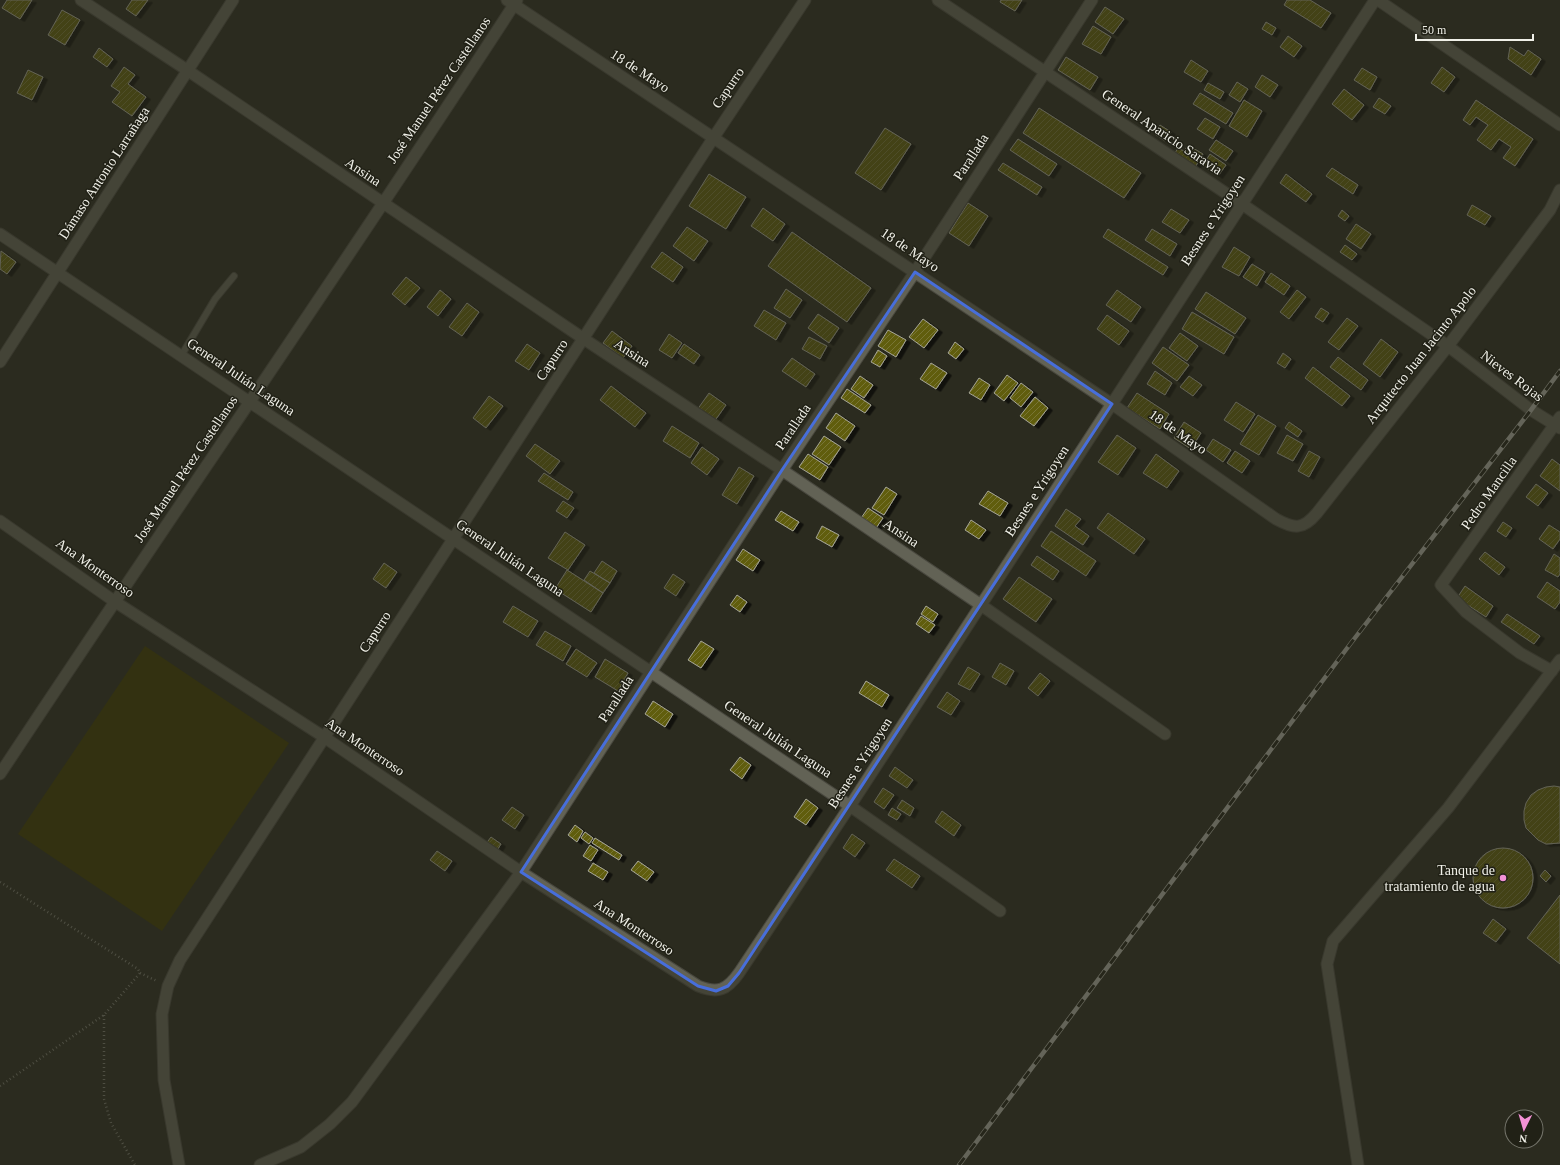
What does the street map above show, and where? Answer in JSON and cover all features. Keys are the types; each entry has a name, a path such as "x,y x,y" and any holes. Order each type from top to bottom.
{"street":[{"name":"Ansina","path":"81,0 584,339 782,470 981,605 1164,734"},
{"name":"Dámaso Antonio Larrañaga","path":"0,362 233,0"},
{"name":"Capurro","path":"179,1165 164,1080 162,1014 168,986 180,960 714,137 805,0"},
{"name":"General Aparicio Saravia","path":"938,0 1242,204 1448,346"},
{"name":"Parallada","path":"260,1165 301,1147 330,1124 352,1102 521,872 782,470 915,272 1092,0"},
{"path":"1376,0 1560,125"},
{"name":"Besnes e Yrigoyen","path":"716,991 728,986 734,980 850,806 1376,0"},
{"name":"18 de Mayo","path":"512,2 1112,404 1276,519 1285,524 1295,526"},
{"name":"José Manuel Pérez Castellanos","path":"0,774 114,601 250,402 382,203 512,2"},
{"name":"Arquitecto Juan Jacinto Apolo","path":"1295,526 1306,525 1317,513 1448,346 1550,210 1560,190"},
{"name":"General Julián Laguna","path":"0,234 454,538 850,806 1000,911"},
{"name":"Nieves Rojas","path":"1448,346 1531,410 1558,423"},
{"name":"Pedro Mancilla","path":"1552,671 1520,653 1466,612 1441,585 1558,423"},
{"name":"Ana Monterroso","path":"0,521 114,601 324,737 521,872 698,986 716,991"},
{"path":"1358,1165 1326,964 1333,941 1448,808 1560,660"}],"lane":[{"path":"181,356 215,299 234,276"}],"path":[{"path":"0,882 138,969 140,972 168,986"},
{"path":"0,1086 104,1015 140,972"},
{"path":"104,1015 104,1099 111,1123 135,1165"}],"highlighted area":[{"path":"915,272 1112,404 739,973 728,986 716,991 698,986 521,872 782,470"}],"shaded area":[{"path":"145,646 289,743 162,931 18,834"}],"building":[{"path":"7,0 32,0 20,19 2,8"},
{"path":"132,0 148,0 136,16 126,9"},
{"path":"1001,0 1022,0 1015,11 1000,2"},
{"path":"1287,0 1310,0 1331,13 1321,28 1284,5"},
{"path":"1105,7 1124,19 1113,34 1095,22"},
{"path":"62,10 80,20 65,45 48,35"},
{"path":"1266,22 1276,28 1272,35 1262,29"},
{"path":"1093,26 1111,37 1101,54 1082,44"},
{"path":"1288,36 1302,46 1294,57 1280,47"},
{"path":"1510,47 1524,56 1528,50 1541,59 1531,75 1508,59"},
{"path":"99,48 113,59 107,67 93,57"},
{"path":"1066,57 1098,77 1090,90 1058,70"},
{"path":"1191,60 1208,71 1201,82 1184,72"},
{"path":"124,67 135,75 128,84 146,97 132,116 112,102 120,92 111,86"},
{"path":"1442,67 1455,77 1444,92 1431,83"},
{"path":"1362,68 1377,77 1370,90 1354,80"},
{"path":"28,70 43,77 32,100 17,93"},
{"path":"1262,75 1278,85 1270,97 1255,87"},
{"path":"1237,82 1248,89 1240,102 1229,95"},
{"path":"1208,83 1224,92 1220,99 1204,90"},
{"path":"1344,89 1364,105 1352,120 1332,104"},
{"path":"1200,93 1233,113 1226,124 1193,104"},
{"path":"1379,98 1391,106 1385,114 1373,107"},
{"path":"1244,100 1262,111 1247,137 1229,126"},
{"path":"1476,100 1533,139 1515,166 1503,158 1511,147 1499,139 1491,150 1477,140 1488,125 1476,117 1470,125 1463,120"},
{"path":"1039,108 1141,173 1124,198 1023,133"},
{"path":"1205,118 1220,127 1213,139 1197,129"},
{"path":"1160,125 1171,132 1165,141 1155,134"},
{"path":"885,128 911,144 881,190 855,173"},
{"path":"1018,139 1057,164 1049,176 1010,150"},
{"path":"1216,140 1233,151 1226,161 1209,150"},
{"path":"1188,145 1203,154 1194,169 1173,156 1178,148 1184,151"},
{"path":"1210,154 1226,165 1218,176 1203,165"},
{"path":"1003,163 1042,187 1037,195 998,170"},
{"path":"1332,168 1358,185 1353,194 1326,176"},
{"path":"709,174 746,197 726,229 689,206"},
{"path":"1286,174 1312,194 1306,202 1280,183"},
{"path":"968,203 988,216 969,246 949,233"},
{"path":"1472,205 1491,216 1485,225 1467,215"},
{"path":"763,208 785,224 773,241 751,226"},
{"path":"1171,209 1189,220 1180,233 1162,222"},
{"path":"1342,210 1349,216 1345,221 1338,216"},
{"path":"1356,224 1371,234 1361,249 1346,239"},
{"path":"687,227 708,241 694,261 673,246"},
{"path":"1108,229 1168,267 1163,275 1103,237"},
{"path":"1152,229 1177,244 1170,256 1145,240"},
{"path":"792,232 871,288 847,322 768,266"},
{"path":"1345,245 1357,254 1352,260 1340,252"},
{"path":"1234,247 1250,257 1239,276 1222,267"},
{"path":"1,251 16,262 7,274 0,269"},
{"path":"662,252 683,267 673,282 651,267"},
{"path":"1252,264 1265,272 1257,286 1243,277"},
{"path":"1271,273 1290,286 1284,295 1265,282"},
{"path":"406,277 420,288 405,305 392,294"},
{"path":"786,289 802,300 790,318 774,308"},
{"path":"440,290 451,299 438,316 427,307"},
{"path":"1117,290 1141,307 1131,322 1106,305"},
{"path":"1297,290 1306,297 1289,319 1280,312"},
{"path":"1206,292 1246,318 1235,334 1195,309"},
{"path":"467,303 479,312 462,336 449,327"},
{"path":"1321,308 1329,313 1323,322 1315,317"},
{"path":"764,310 786,323 776,340 754,326"},
{"path":"1192,312 1234,337 1224,354 1182,329"},
{"path":"818,314 839,328 829,343 808,328"},
{"path":"1107,315 1129,331 1119,345 1097,329"},
{"path":"1347,318 1358,326 1339,350 1328,342"},
{"path":"923,319 938,330 924,348 909,337"},
{"path":"888,330 906,340 896,357 878,346"},
{"path":"612,331 632,346 623,358 603,343"},
{"path":"1180,333 1198,346 1187,361 1169,348"},
{"path":"669,334 682,343 672,358 659,350"},
{"path":"809,337 827,346 820,359 802,349"},
{"path":"1381,339 1398,352 1380,377 1363,364"},
{"path":"955,342 964,349 956,359 948,353"},
{"path":"527,344 540,353 529,370 515,361"},
{"path":"684,344 700,355 694,364 678,353"},
{"path":"1163,347 1189,365 1177,381 1152,363"},
{"path":"878,350 887,356 880,367 871,362"},
{"path":"1283,353 1291,359 1285,368 1277,363"},
{"path":"1338,357 1368,380 1361,390 1330,367"},
{"path":"792,358 815,374 806,387 782,371"},
{"path":"931,363 947,373 936,389 920,379"},
{"path":"1313,367 1350,396 1342,406 1305,378"},
{"path":"1155,371 1172,383 1165,395 1147,384"},
{"path":"1007,375 1018,383 1004,401 994,393"},
{"path":"860,376 873,385 864,398 851,389"},
{"path":"1189,376 1202,385 1193,396 1180,387"},
{"path":"979,378 990,385 981,400 969,393"},
{"path":"1021,383 1033,392 1021,407 1010,398"},
{"path":"611,386 646,413 635,427 600,400"},
{"path":"847,389 871,405 865,413 841,398"},
{"path":"709,393 726,405 714,422 697,410"},
{"path":"1137,393 1169,414 1160,429 1127,408"},
{"path":"489,396 503,406 486,428 473,418"},
{"path":"1035,397 1048,408 1034,426 1020,416"},
{"path":"1236,402 1255,414 1243,432 1224,420"},
{"path":"836,413 855,426 845,441 826,428"},
{"path":"1258,415 1276,426 1259,455 1240,444"},
{"path":"1184,422 1201,433 1191,449 1174,438"},
{"path":"1289,422 1302,431 1298,437 1285,428"},
{"path":"672,426 699,443 690,458 663,441"},
{"path":"1117,435 1136,448 1118,475 1098,462"},
{"path":"1287,435 1303,444 1293,461 1277,453"},
{"path":"824,436 841,447 829,465 812,454"},
{"path":"1213,439 1231,450 1223,462 1206,450"},
{"path":"535,444 560,461 550,474 526,456"},
{"path":"702,447 719,459 707,475 691,463"},
{"path":"1235,451 1250,461 1242,473 1227,463"},
{"path":"1309,451 1320,457 1309,477 1298,471"},
{"path":"808,454 828,467 820,480 799,467"},
{"path":"1156,454 1179,471 1167,488 1143,473"},
{"path":"1552,459 1560,465 1560,491 1540,476"},
{"path":"739,467 754,476 737,504 722,495"},
{"path":"544,473 573,492 568,500 538,481"},
{"path":"1536,484 1548,493 1538,506 1526,497"},
{"path":"886,487 897,494 884,515 872,508"},
{"path":"988,491 1008,503 1000,516 979,504"},
{"path":"563,501 574,508 567,518 556,511"},
{"path":"868,508 883,518 874,531 859,521"},
{"path":"1066,509 1081,519 1075,526 1089,536 1083,545 1055,526"},
{"path":"781,511 799,522 793,531 775,520"},
{"path":"1108,513 1145,539 1134,554 1097,528"},
{"path":"971,520 986,530 979,539 965,530"},
{"path":"1503,522 1512,528 1506,537 1497,531"},
{"path":"1549,525 1560,532 1560,539 1553,549 1539,539"},
{"path":"822,526 839,535 832,547 816,538"},
{"path":"1051,531 1096,561 1086,576 1041,546"},
{"path":"565,532 585,545 568,570 548,558"},
{"path":"743,549 760,560 753,571 736,560"},
{"path":"1485,552 1505,567 1499,575 1479,559"},
{"path":"1554,554 1560,558 1560,574 1558,577 1545,570"},
{"path":"1037,556 1059,571 1053,580 1031,565"},
{"path":"602,561 617,571 610,583 594,573"},
{"path":"384,563 397,572 386,588 373,579"},
{"path":"567,570 603,593 591,612 555,589"},
{"path":"590,571 610,583 603,593 584,580"},
{"path":"673,574 685,582 676,596 664,588"},
{"path":"1019,577 1052,599 1036,622 1003,599"},
{"path":"1547,582 1560,591 1560,602 1555,609 1537,597"},
{"path":"1465,586 1493,606 1486,617 1457,598"},
{"path":"737,595 747,602 740,612 730,605"},
{"path":"513,606 538,621 528,637 503,622"},
{"path":"926,606 938,614 933,622 921,614"},
{"path":"1507,614 1540,636 1534,644 1501,622"},
{"path":"921,616 935,625 929,633 916,624"},
{"path":"545,631 571,646 563,661 536,645"},
{"path":"701,641 714,649 701,668 688,660"},
{"path":"576,649 597,663 587,677 566,664"},
{"path":"605,659 628,673 618,691 595,677"},
{"path":"1000,663 1014,671 1006,685 992,677"},
{"path":"968,667 980,674 970,690 958,684"},
{"path":"1040,673 1050,681 1038,696 1028,688"},
{"path":"866,681 889,695 882,707 859,693"},
{"path":"947,692 960,701 951,715 937,707"},
{"path":"653,701 673,714 665,727 645,714"},
{"path":"740,757 751,765 742,779 730,770"},
{"path":"895,767 913,780 907,788 889,776"},
{"path":"1554,786 1560,787 1560,843 1546,844 1538,840 1526,828 1524,811 1526,803 1531,795 1538,790"},
{"path":"883,788 894,795 884,809 874,802"},
{"path":"806,799 818,808 806,825 794,817"},
{"path":"902,800 914,808 910,816 897,808"},
{"path":"512,807 524,815 515,829 502,820"},
{"path":"892,808 901,814 897,820 888,815"},
{"path":"942,811 961,825 954,836 935,822"},
{"path":"575,825 583,831 577,842 568,835"},
{"path":"585,832 593,838 589,844 581,838"},
{"path":"852,834 865,843 855,857 843,848"},
{"path":"491,837 501,844 496,852 485,845"},
{"path":"595,838 622,855 619,860 592,843"},
{"path":"590,845 598,850 591,861 583,856"},
{"name":"Tanque de tratamiento de agua","path":"1503,848 1520,853 1528,861 1533,878 1528,895 1520,903 1503,908 1486,903 1478,895 1473,878 1478,861 1486,853"},
{"path":"437,851 452,861 445,871 430,860"},
{"path":"894,859 920,876 912,888 886,870"},
{"path":"638,861 654,872 647,881 631,870"},
{"path":"593,863 608,872 603,880 588,871"},
{"path":"1545,870 1551,876 1546,882 1540,876"},
{"path":"1560,895 1560,964 1527,938"},
{"path":"1493,919 1506,929 1496,942 1483,933"}],"railway":[{"path":"959,1165 1351,643 1560,371"}],"place":[{"name":"Tanque de tratamiento de agua","path":"1503,878"}]}
